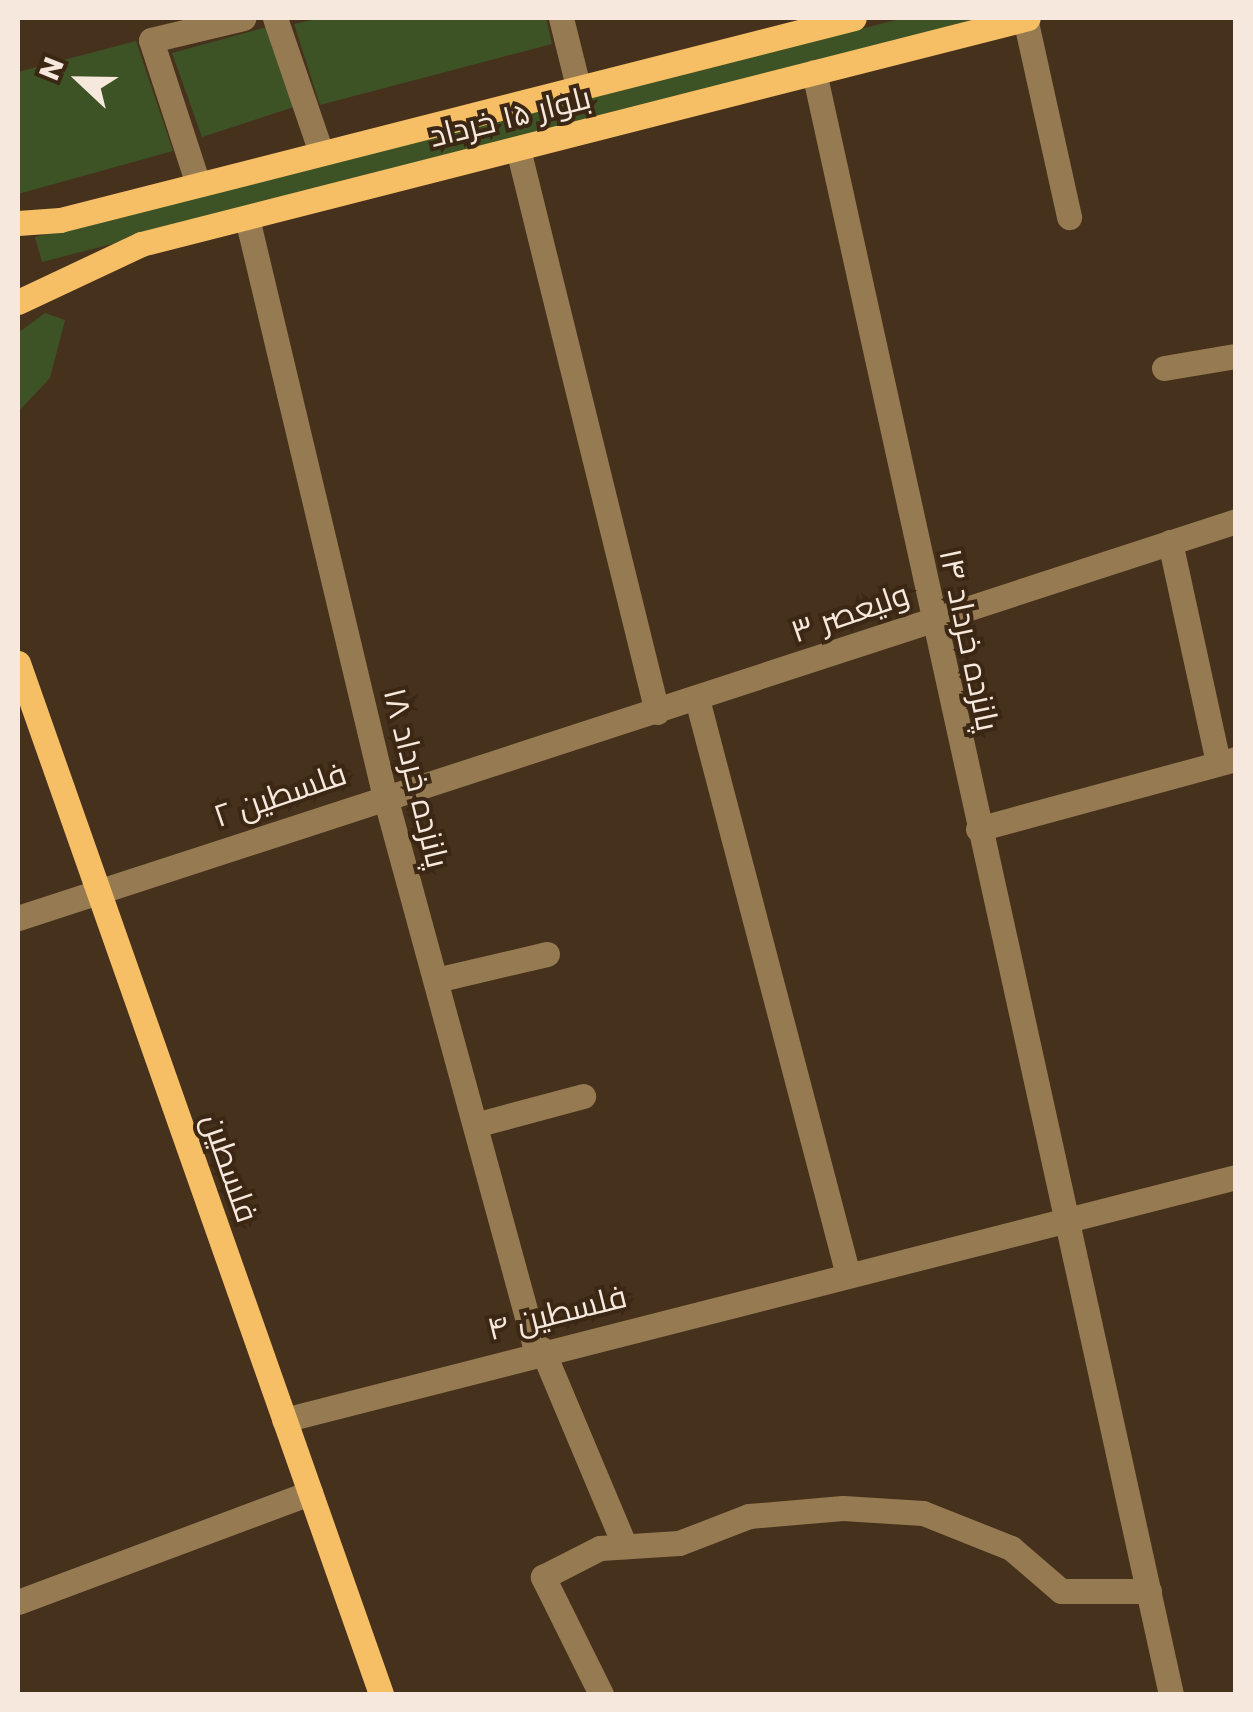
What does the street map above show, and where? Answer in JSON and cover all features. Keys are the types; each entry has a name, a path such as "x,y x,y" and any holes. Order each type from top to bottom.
{"main road":[{"name":"بلوار ۱۵ خرداد","path":"18,223 60,220 854,18"},
{"name":"بلوار ۱۵ خرداد","path":"18,302 141,244 1026,18"},
{"name":"فلسطین","path":"18,663 381,1694"}],"street":[{"path":"198,184 151,40 243,18"},
{"path":"276,18 321,152"},
{"path":"562,18 578,86"},
{"path":"1026,18 1070,217"},
{"name":"پانزده خرداد ۱۴","path":"814,72 931,620 1171,1694"},
{"path":"518,148 657,712"},
{"name":"پانزده خرداد ۱۸","path":"248,218 384,793 474,1125 539,1349 624,1546"},
{"path":"1164,368 1236,356"},
{"name":"ولیعصر ۳","path":"657,712 1236,522"},
{"path":"978,830 1227,761 1170,542"},
{"path":"697,699 848,1274"},
{"name":"فلسطین ۲","path":"18,918 99,894 384,793 657,712"},
{"path":"436,980 548,954"},
{"path":"474,1125 584,1096"},
{"name":"فلسطین ۴","path":"284,1420 539,1349 1236,1177"},
{"path":"18,1602 310,1494"},
{"path":"601,1694 543,1577 600,1548 679,1543 749,1516 843,1508 923,1513 1010,1548 1061,1591 1148,1591"}],"green space":[{"path":"321,18 546,18 552,44 320,105 294,24"},
{"path":"904,18 986,18 42,262 35,237"},
{"path":"267,27 294,107 202,137 172,53"},
{"path":"136,41 173,151 18,194 18,72"},
{"path":"45,313 65,320 50,378 18,412 18,333"}]}
